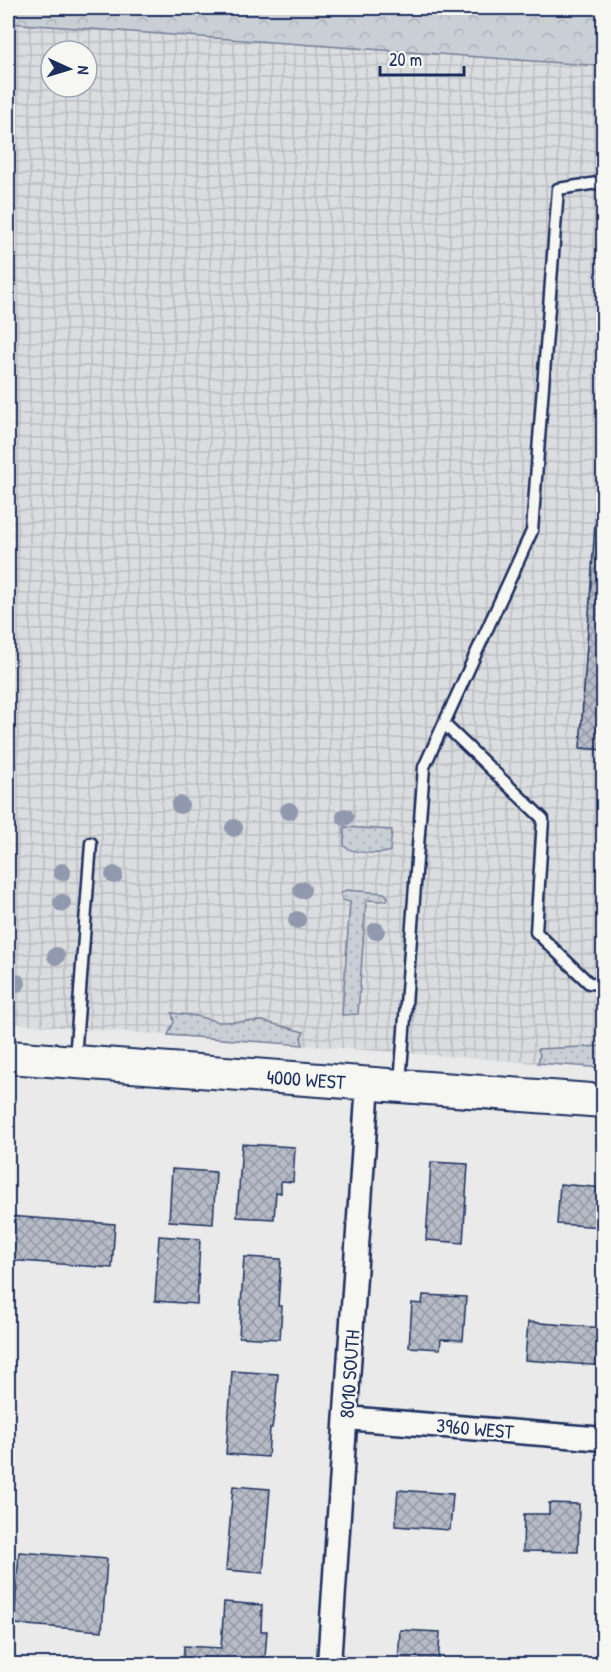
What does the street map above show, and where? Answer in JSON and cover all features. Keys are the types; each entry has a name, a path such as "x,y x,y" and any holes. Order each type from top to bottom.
{"main road":[{"name":"4000 WEST","path":"8,1057 603,1101"}],"street":[{"name":"8010 SOUTH","path":"329,1665 368,1083"},
{"name":"3960 WEST","path":"346,1418 603,1439"}],"lane":[{"path":"400,1085 424,767 532,531 558,189 603,182"},
{"path":"444,724 543,819 536,932 589,983 603,984"},
{"path":"74,1062 92,843"}],"shaded area":[{"path":"8,23 603,66 603,1068 8,1023"}],"green space":[{"path":"8,8 603,8 603,66 8,23"},
{"path":"344,827 392,830 390,851 366,853 347,848 344,846"},
{"path":"346,890 384,893 388,897 387,901 366,900 358,1014 342,1015 350,902 342,900 341,893"},
{"path":"172,1013 219,1022 263,1021 304,1032 301,1037 303,1045 168,1035 174,1022"},
{"path":"603,1046 603,1068 538,1063 540,1055 538,1049"}],"building":[{"path":"595,524 604,524 604,750 580,748"},
{"path":"242,1144 295,1147 293,1182 281,1181 281,1193 276,1192 274,1219 237,1217"},
{"path":"431,1162 468,1164 463,1243 426,1240"},
{"path":"172,1169 216,1172 213,1224 169,1221"},
{"path":"560,1184 604,1188 604,1227 557,1224"},
{"path":"8,1216 115,1224 112,1268 8,1260"},
{"path":"159,1236 200,1239 197,1304 155,1301"},
{"path":"244,1257 281,1259 278,1306 282,1306 280,1339 239,1337"},
{"path":"423,1295 466,1297 463,1340 441,1339 440,1349 409,1347 412,1303 422,1304"},
{"path":"528,1322 604,1328 604,1366 525,1360"},
{"path":"232,1371 278,1374 268,1457 226,1454"},
{"path":"233,1486 270,1489 263,1573 226,1570"},
{"path":"398,1490 453,1494 450,1530 395,1526"},
{"path":"549,1503 579,1504 578,1552 523,1551 524,1514 549,1514"},
{"path":"19,1552 107,1559 102,1631 14,1624"},
{"path":"224,1602 262,1605 261,1631 267,1631 265,1657 260,1657 259,1664 183,1664 184,1646 221,1648"},
{"path":"400,1630 440,1632 438,1664 398,1664"},
{"path":"515,1661 558,1664 514,1664"}]}
